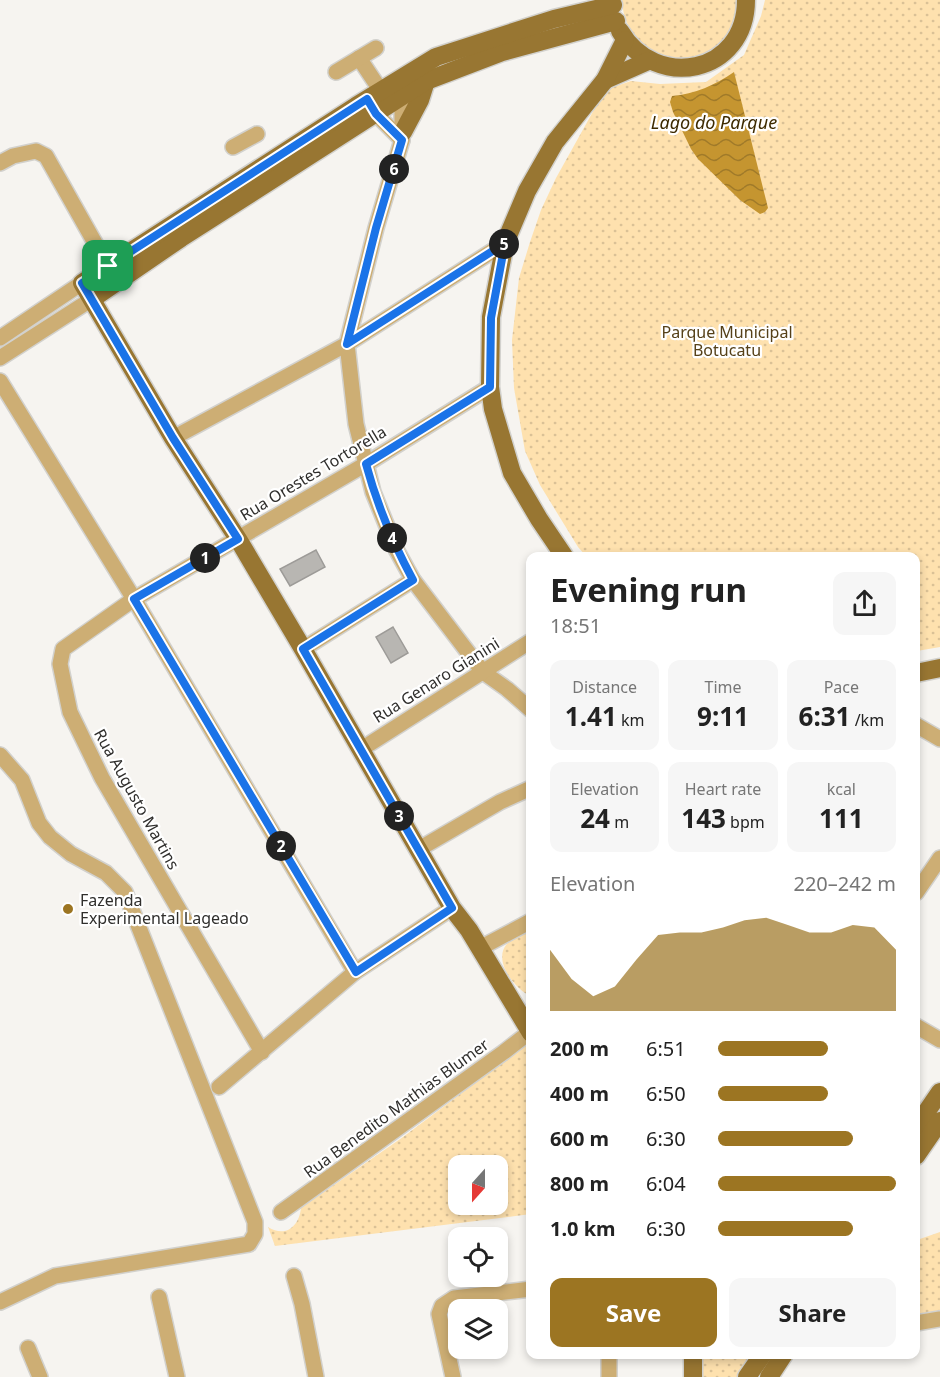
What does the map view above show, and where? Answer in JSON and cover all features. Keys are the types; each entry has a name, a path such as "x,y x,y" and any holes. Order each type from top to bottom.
{"main road":[{"path":"614,8 625,40 632,48 648,61 679,68 700,65 719,56 727,49 739,33 746,12 746,0"},
{"path":"87,291 181,238 384,97 436,57 576,8 614,8"},
{"path":"87,291 108,266 384,97 614,8"},
{"path":"561,552 538,519 512,473 493,410 490,387 491,318 505,243 527,191 555,142 605,80 625,40"},
{"path":"605,80 648,61"},
{"path":"403,136 426,81"},
{"path":"87,291 173,438 238,539 452,908 480,948 526,1024"},
{"path":"920,672 940,668"},
{"path":"920,1121 940,1092"},
{"path":"920,1150 940,1121"},
{"path":"693,1359 693,1377"},
{"path":"747,1377 760,1359"},
{"path":"769,1377 781,1359"}],"street":[{"path":"336,72 376,48"},
{"path":"359,58 384,97 403,136"},
{"path":"384,97 403,136 376,228 347,344 356,424 374,492 397,551 413,580 483,672 526,706"},
{"path":"233,147 257,134"},
{"path":"0,163 13,156 36,151 46,156 108,266"},
{"path":"173,438 347,344 505,243"},
{"path":"0,338 87,291"},
{"path":"0,358 87,291"},
{"path":"0,381 134,599 356,972"},
{"name":"Rua Orestes Tortorella","path":"63,649 134,599 366,464 490,387"},
{"path":"303,649 413,580"},
{"name":"Rua Genaro Gianini","path":"360,750 526,644"},
{"name":"Rua Augusto Martins","path":"63,649 60,664 70,712 97,768 262,1052"},
{"path":"920,727 940,739"},
{"path":"0,755 21,780 39,823 50,837 71,854 106,873 125,892 255,1222 255,1234 249,1244 55,1276 0,1302"},
{"path":"419,849 500,802 526,790"},
{"path":"920,885 940,858"},
{"path":"219,1087 356,972 452,908"},
{"path":"480,948 526,924"},
{"path":"920,1028 940,1040"},
{"name":"Rua Benedito Mathias Blumer","path":"281,1212 526,1036"},
{"path":"294,1276 302,1304 316,1377"},
{"path":"453,1377 439,1314 442,1306 454,1298 526,1290"},
{"path":"159,1297 177,1377"},
{"path":"920,1322 940,1319"},
{"path":"28,1348 40,1377"},
{"path":"609,1359 609,1377"}],"green space":[{"path":"622,0 737,1 731,28 718,45 702,55 685,59 667,57 650,50 636,37 626,21"},
{"name":"Parque Municipal Botucatu","path":"765,0 940,0 940,647 920,650 920,552 582,552 540,485 525,451 514,388 512,340 519,278 541,210 556,178 605,90 631,81 660,84 706,82 744,55 761,16"},
{"path":"526,933 526,994 508,975 502,959 506,945"},
{"path":"526,1045 526,1215 275,1246 268,1227 285,1231 294,1225 301,1208 403,1137"},
{"path":"940,1232 940,1311 920,1314 920,1239"},
{"path":"702,1359 749,1359 737,1377 702,1377"}],"water":[{"name":"Lago do Parque","path":"734,72 768,208 760,214 740,200 698,159 691,149 670,102 672,96 704,88"}],"building":[{"path":"316,550 325,567 290,586 280,569"},
{"path":"393,627 408,653 391,663 376,637"}],"place":[{"name":"Fazenda Experimental Lageado","path":"68,909"}],"route":[{"path":"367,99 376,114 402,140 376,228 347,344 505,243 491,318 490,387 366,464 374,492 397,551 413,580 303,649 452,908 356,972 134,599 238,539 173,438 82,283 108,266 367,99"}]}
